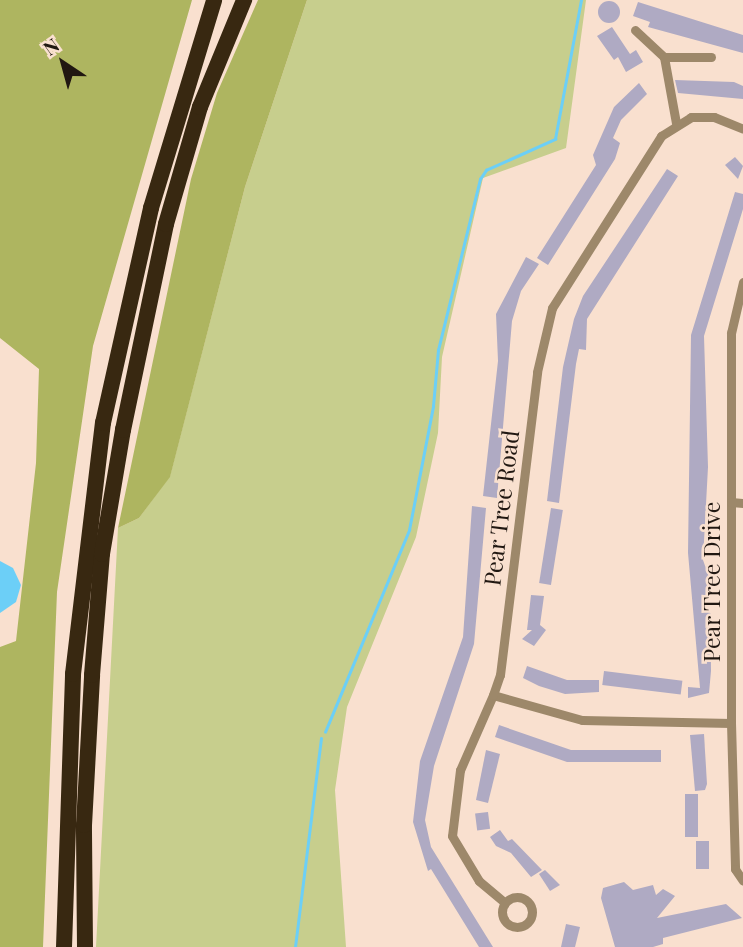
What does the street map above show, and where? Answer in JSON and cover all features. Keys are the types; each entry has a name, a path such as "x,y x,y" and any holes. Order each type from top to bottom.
{"highway":[{"path":"64,947 73,674 103,423 151,208 214,0"},
{"path":"85,947 93,661 102,554 123,430 166,224 200,107 244,0"}],"street":[{"path":"635,30 664,57 676,123 714,117 743,129"},
{"path":"664,57 711,57"},
{"name":"Pear Tree Road","path":"503,901 479,881 452,836 460,770 500,674 537,372 552,308 661,136 676,123"},
{"name":"Pear Tree Drive","path":"743,282 731,332 731,723 736,869 743,881"},
{"path":"731,502 743,503"},
{"path":"493,695 582,720 731,723"}],"green space":[{"path":"0,0 192,0 93,346 57,592 43,947 0,947 0,647 16,641 36,463 39,369 0,338"},
{"path":"258,0 307,0 245,187 170,477 139,518 118,528 191,179 217,93"},
{"path":"307,0 586,0 566,148 483,178 442,357 438,433 416,537 347,707 335,790 346,947 96,947 118,528 139,518 170,476 245,187"}],"water":[{"path":"0,561 13,568 21,585 16,602 0,613"}],"building":[{"path":"609,1 617,4 620,12 617,20 609,23 601,20 598,12 601,4"},
{"path":"638,2 743,35 743,53 648,27 650,22 633,16"},
{"path":"612,27 630,54 636,50 643,62 626,72 618,57 614,60 597,36"},
{"path":"675,80 734,82 743,86 743,99 678,93"},
{"path":"639,83 647,94 621,120 613,138 620,143 615,159 548,265 537,258 596,165 593,155 614,107"},
{"path":"735,157 743,166 738,179 725,165"},
{"path":"667,169 678,176 587,319 586,350 579,349 576,364 559,503 547,501 563,367 574,319 583,296"},
{"path":"735,192 743,194 743,209 704,336 708,467 703,560 710,580 709,693 688,698 688,687 700,688 688,553 691,335"},
{"path":"526,257 539,264 521,291 512,321 497,498 483,496 498,361 496,314"},
{"path":"472,506 486,508 474,644 434,766 425,820 431,847 493,947 479,947 431,869 428,871 413,822 420,761 463,637"},
{"path":"551,508 563,510 551,585 539,583"},
{"path":"531,595 544,596 540,625 546,630 534,646 522,639 532,630 527,630"},
{"path":"527,666 567,680 599,680 599,692 565,694 539,686 523,678"},
{"path":"604,671 682,681 681,695 602,685"},
{"path":"499,725 571,750 661,750 661,762 567,762 495,737"},
{"path":"704,734 707,784 705,790 695,791 690,735"},
{"path":"486,750 500,754 488,803 476,800"},
{"path":"685,794 698,794 698,837 685,837"},
{"path":"488,812 490,829 477,830 475,814"},
{"path":"500,830 508,841 512,839 542,870 531,877 511,853 496,846 490,837"},
{"path":"696,841 709,841 709,869 696,869"},
{"path":"545,870 560,885 550,891 539,874"},
{"path":"624,882 633,890 653,885 656,895 663,889 675,896 657,918 726,904 742,918 663,938 663,944 653,947 615,947 601,898 603,888"},
{"path":"566,924 580,927 575,947 561,947"}],"waterway":[{"path":"325,732 409,530 433,406 438,350 480,179 486,170 555,139 581,0"},
{"path":"295,947 321,739"}]}
